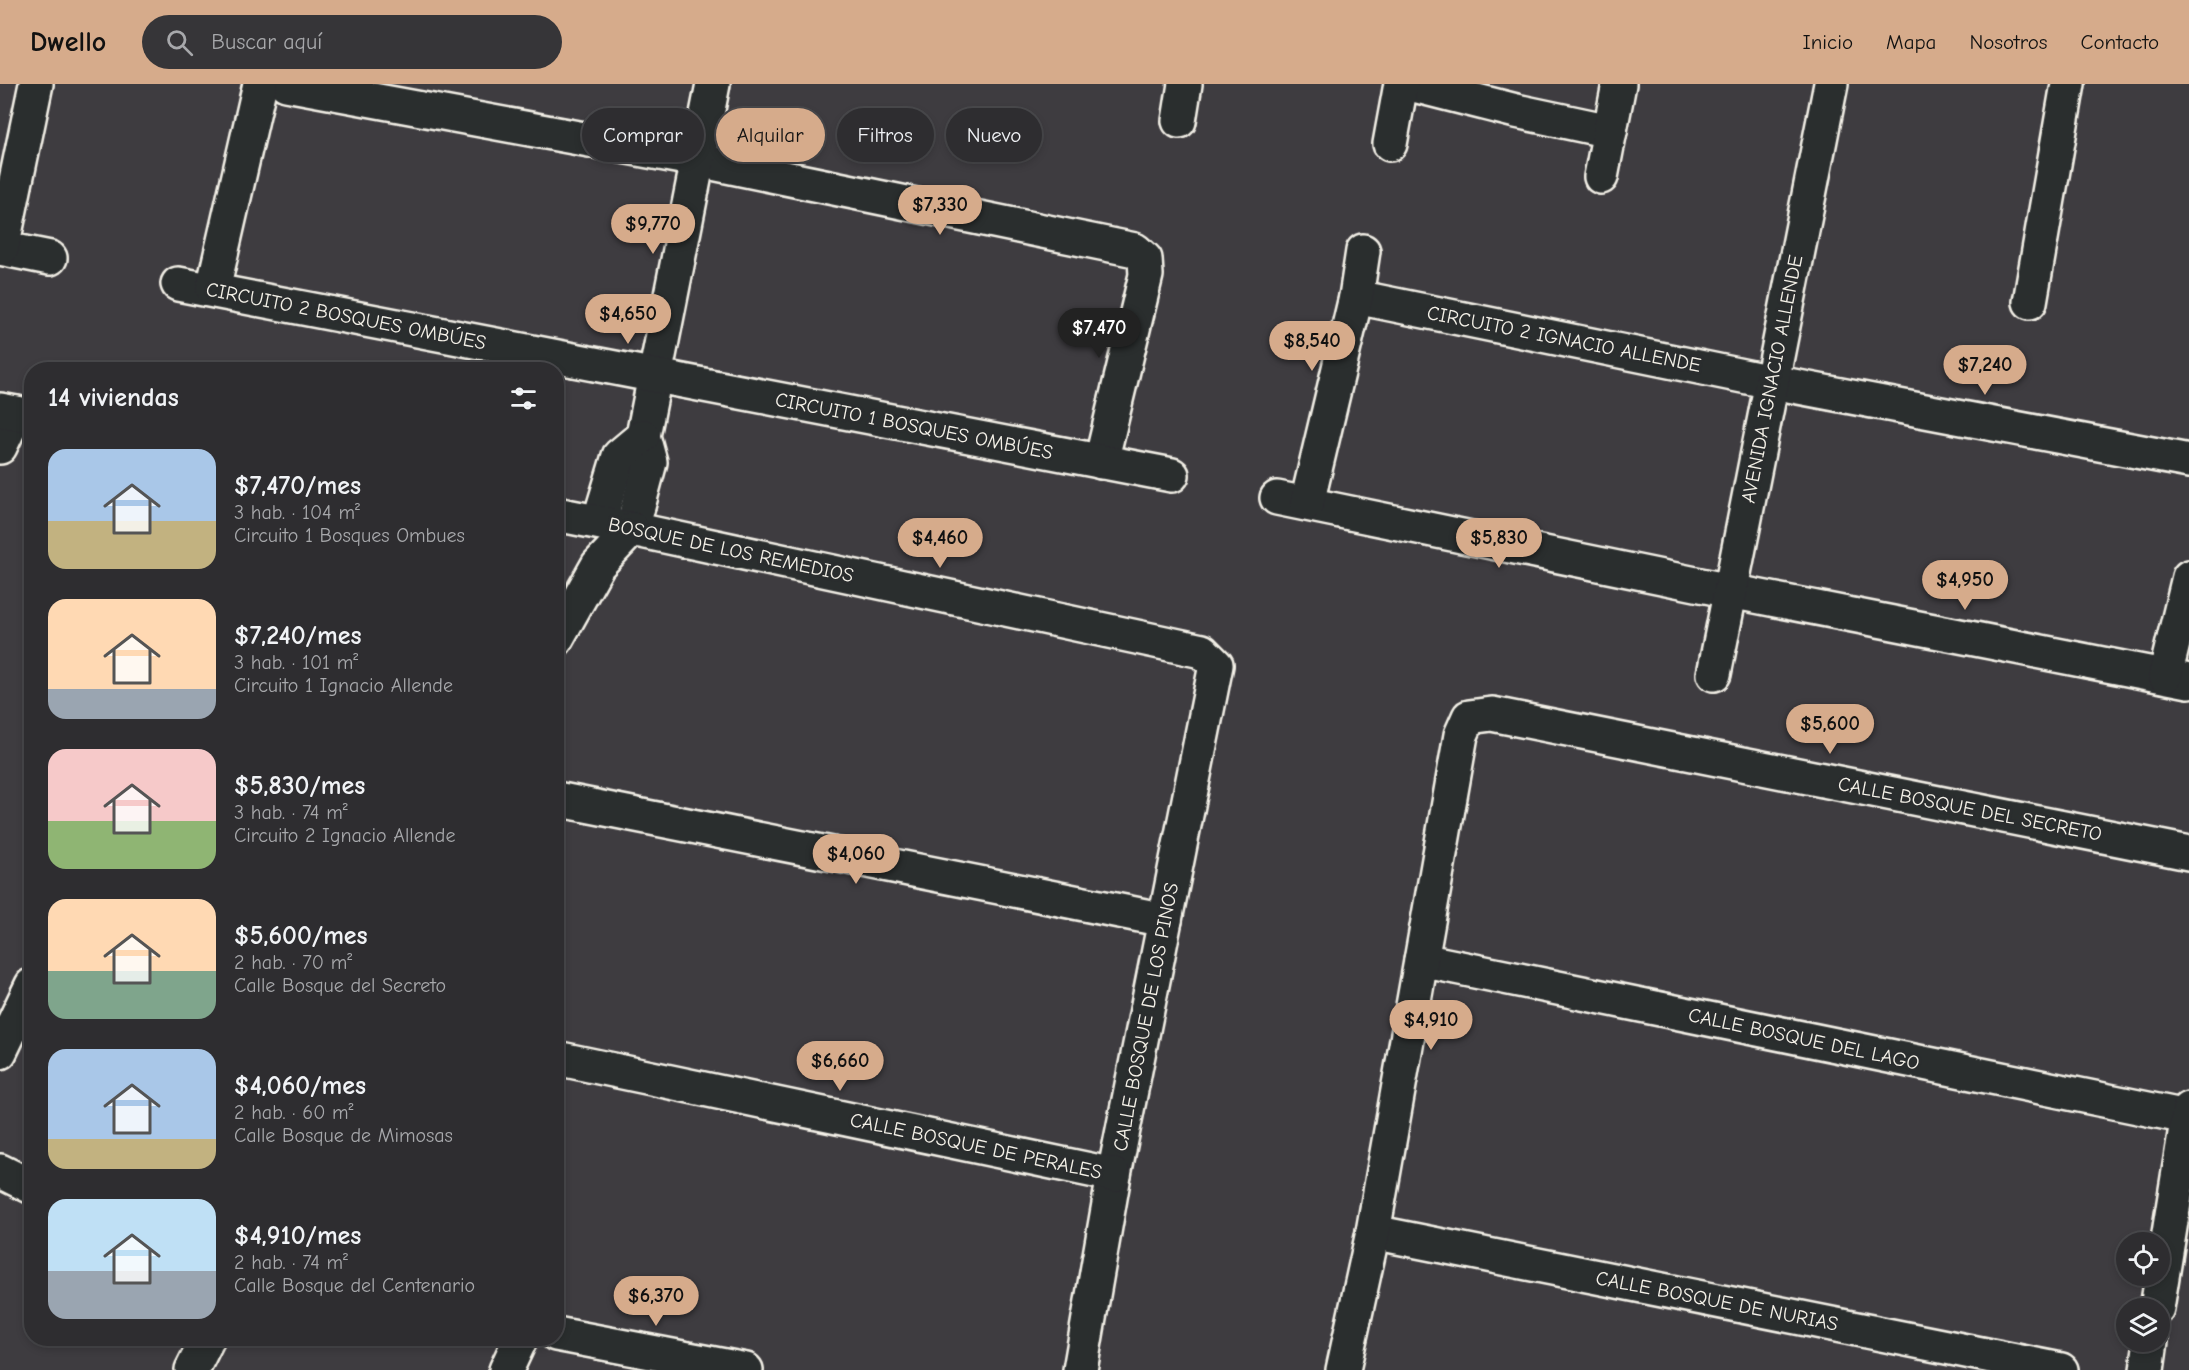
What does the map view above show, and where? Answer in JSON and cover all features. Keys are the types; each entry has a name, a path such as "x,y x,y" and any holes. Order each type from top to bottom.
{"street":[{"path":"36,84 1,248 50,258"},
{"path":"213,289 260,84"},
{"path":"286,84 582,139"},
{"path":"704,130 713,84"},
{"path":"1179,121 1185,84"},
{"path":"1390,144 1401,84"},
{"path":"1410,84 1516,111 1610,131"},
{"path":"1601,177 1619,84"},
{"name":"AVENIDA IGNACIO ALLENDE","path":"1714,674 1831,84"},
{"path":"2030,302 2068,84"},
{"path":"704,161 1135,250 1144,259 1146,275 1101,462"},
{"path":"564,626 598,565 632,530 650,462 643,435 698,162"},
{"path":"1363,251 1356,297 1292,500 1730,591 2177,679 2189,577"},
{"name":"CIRCUITO 2 BOSQUES OMBÚES","path":"178,284 655,376"},
{"name":"CIRCUITO 2 IGNACIO ALLENDE","path":"1356,297 1772,382 2189,461"},
{"name":"CIRCUITO 1 BOSQUES OMBÚES","path":"655,376 1172,475"},
{"path":"0,447 16,413"},
{"path":"598,565 599,522 619,456 643,435"},
{"name":"BOSQUE DE LOS REMEDIOS","path":"564,515 1202,651 1216,665"},
{"name":"CALLE BOSQUE DE LOS PINOS","path":"1080,1370 1114,1175 1216,665"},
{"name":"CALLE BOSQUE DEL SECRETO","path":"1421,960 1461,735 1469,717 1492,714 2189,853"},
{"path":"564,801 1165,921"},
{"path":"1342,1370 1373,1232 1421,960"},
{"name":"CALLE BOSQUE DEL LAGO","path":"1421,960 2188,1113"},
{"path":"0,1052 24,1002"},
{"name":"CALLE BOSQUE DE PERALES","path":"564,1060 1114,1175"},
{"path":"2159,1298 2188,1113"},
{"path":"0,1171 24,1183"},
{"name":"CALLE BOSQUE DE NURIAS","path":"1373,1232 2061,1370"},
{"path":"564,1336 746,1370"},
{"path":"192,1370 204,1346"},
{"path":"506,1370 517,1346"},
{"path":"2147,1370 2149,1352"}]}
